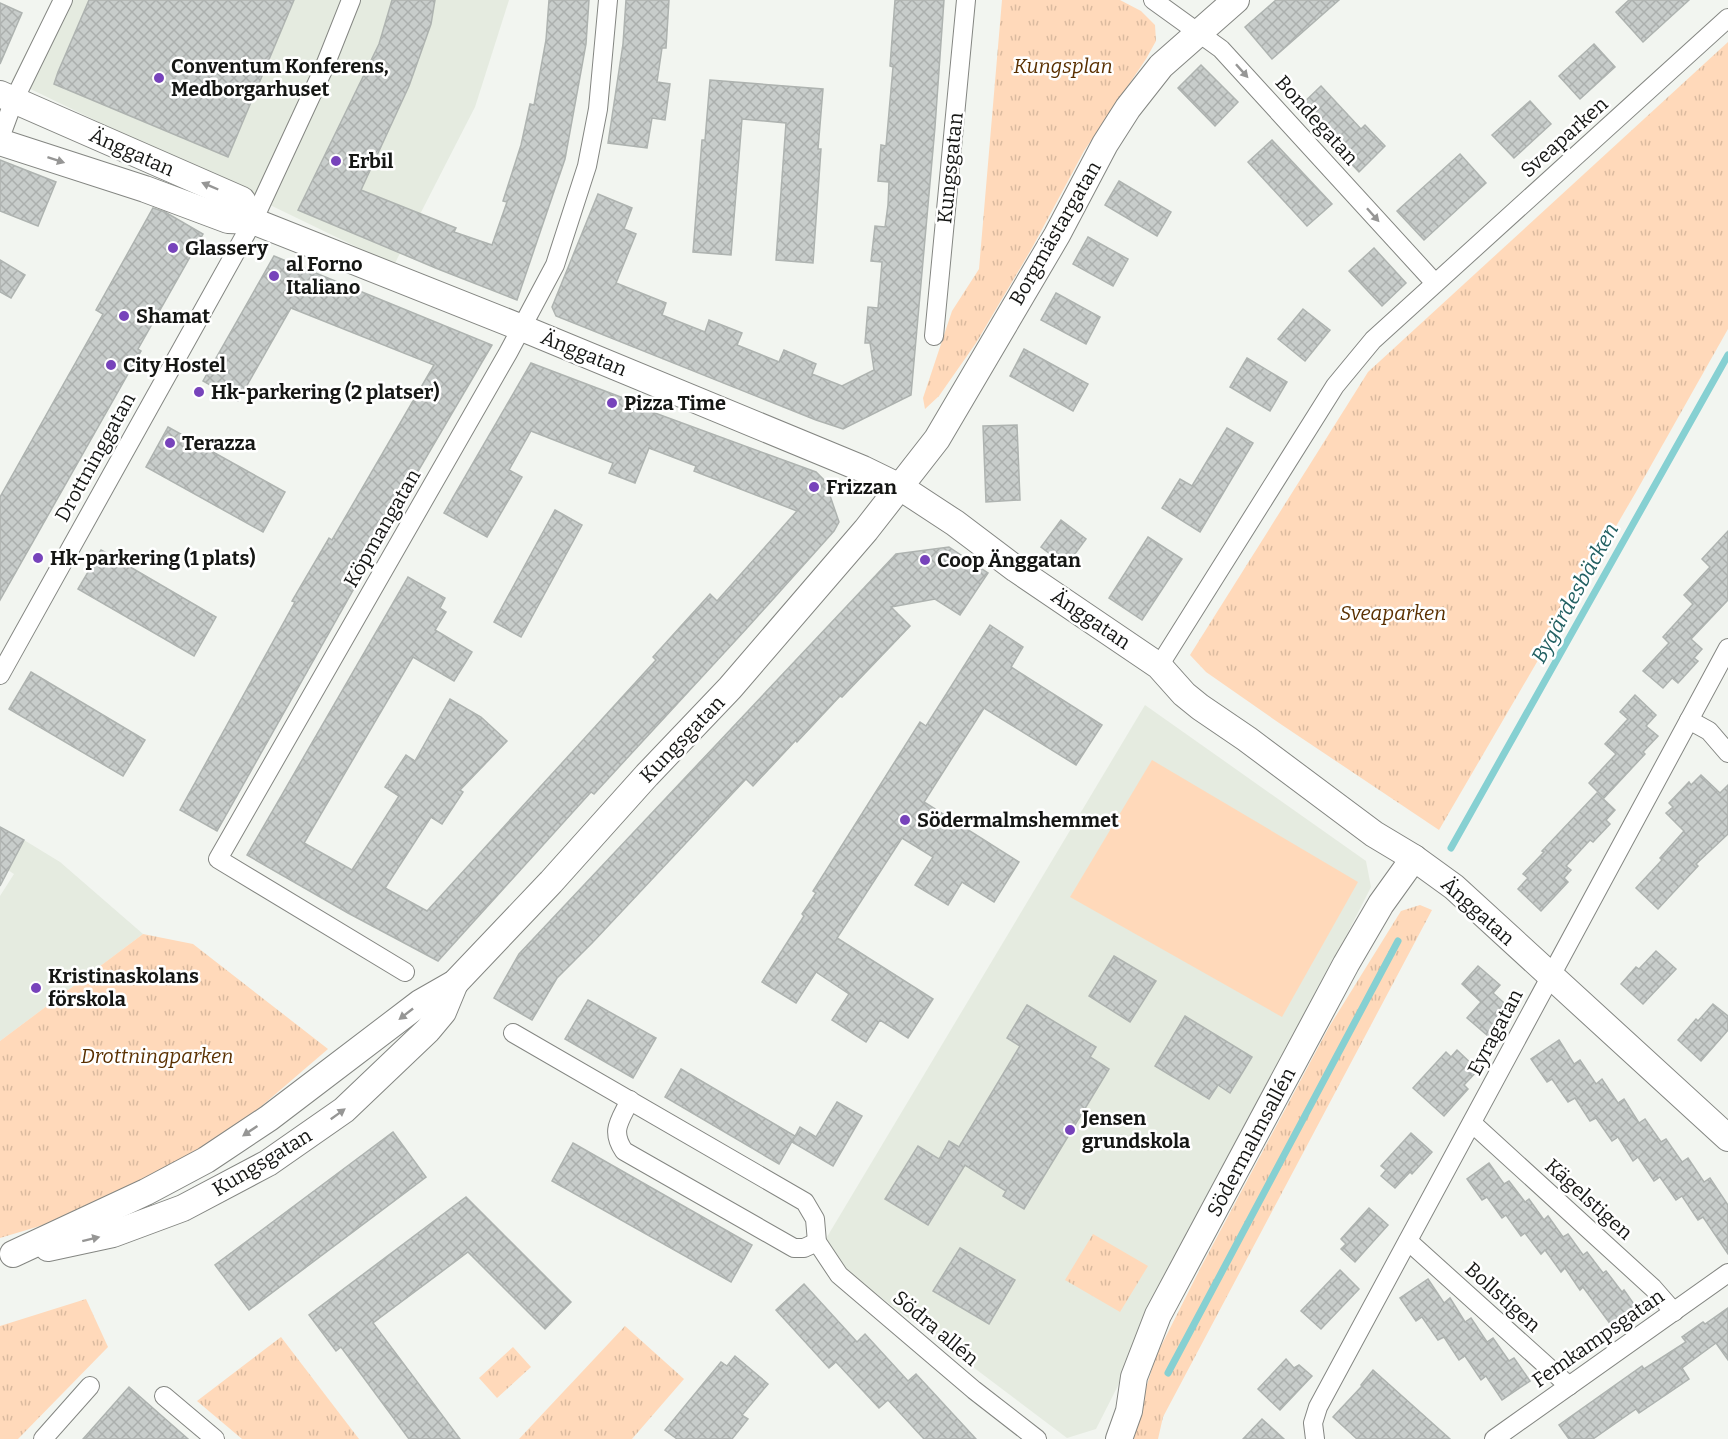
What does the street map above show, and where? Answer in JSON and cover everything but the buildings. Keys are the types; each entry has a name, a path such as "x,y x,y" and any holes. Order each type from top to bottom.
{"street":[{"path":"0,138 7,97 63,0"},
{"name":"Drottninggatan","path":"0,675 253,221 324,68 351,0"},
{"name":"Köpmangatan","path":"405,972 218,859 522,328 555,265 587,166 598,110 609,0"},
{"name":"Kungsgatan","path":"934,336 966,0"},
{"name":"Bondegatan","path":"1153,0 1221,49 1436,283"},
{"name":"Borgmästargatan","path":"900,487 937,439 1057,236 1128,108 1161,66 1236,0"},
{"name":"Sveaparken","path":"1159,666 1335,386 1373,340 1728,18"},
{"name":"Änggatan","path":"7,97 242,200 253,221"},
{"name":"Änggatan","path":"0,142 145,189 228,220 253,221 522,328 863,469 900,487 1159,666 1184,694 1200,707 1247,739 1374,834 1414,858 1454,887 1728,1138"},
{"name":"Kungsgatan","path":"7,1256 146,1192 206,1160 269,1118 420,1003 455,983 730,688 866,530 900,487"},
{"name":"Eyragatan","path":"1316,1439 1313,1423 1318,1407 1728,648"},
{"path":"1689,720 1708,731 1728,753"},
{"name":"Södermalmsallén","path":"1119,1439 1129,1411 1134,1377 1158,1315 1346,964 1381,904 1414,858"},
{"name":"Kungsgatan","path":"7,1256 114,1234 183,1208 268,1163 345,1110 413,1045 443,1012 455,983"},
{"name":"Södra allén","path":"513,1033 805,1202 815,1219 817,1242 839,1275 974,1390 1037,1439"},
{"path":"630,1101 617,1127 617,1140 624,1151 794,1248 804,1248 817,1242"},
{"name":"Kägelstigen","path":"1472,1123 1653,1288 1674,1312"},
{"name":"Bollstigen","path":"1408,1241 1569,1386"},
{"name":"Femkampsgatan","path":"1494,1439 1728,1273"},
{"path":"43,1439 90,1386"},
{"path":"164,1396 215,1439"}],"shaded area":[{"path":"53,0 509,0 475,107 394,265 12,80"},
{"name":"Jensen grundskola","path":"1145,705 1366,861 1371,887 1096,1429 1067,1438 838,1265 824,1242"},
{"name":"Kristinaskolans förskola","path":"24,840 60,862 143,934 0,1041 0,896 14,874 8,870"}],"green space":[{"name":"Kungsplan","path":"1002,0 1120,0 1141,11 1155,25 1156,41 1084,151 1032,248 976,343 939,396 925,409 923,398 952,311 979,269"},
{"name":"Sveaparken","path":"1728,42 1728,329 1439,830 1206,672 1190,655 1368,372"},
{"path":"1152,760 1358,882 1282,1017 1070,897"},
{"path":"1420,905 1432,910 1163,1417 1158,1439 1130,1439 1156,1356 1329,1027 1401,911"},
{"name":"Drottningparken","path":"143,934 193,944 328,1049 214,1147 63,1219 0,1238 0,1041"},
{"path":"1093,1234 1148,1266 1120,1312 1065,1280"},
{"path":"86,1299 108,1347 18,1439 0,1439 0,1326"},
{"path":"625,1326 684,1379 632,1439 519,1439"},
{"path":"281,1337 359,1439 242,1439 197,1401"},
{"path":"513,1347 531,1367 497,1398 479,1378"}],"waterway":[{"name":"Bygärdesbäcken","path":"1451,848 1728,355"},
{"path":"1168,1373 1398,941"}],"place":[{"name":"Conventum Konferens, Medborgarhuset","path":"159,78"},
{"name":"Erbil","path":"336,161"},
{"name":"Glassery","path":"173,248"},
{"name":"al Forno Italiano","path":"274,276"},
{"name":"Shamat","path":"124,316"},
{"name":"City Hostel","path":"111,365"},
{"name":"Hk-parkering (2 platser)","path":"199,392"},
{"name":"Pizza Time","path":"612,403"},
{"name":"Terazza","path":"170,443"},
{"name":"Frizzan","path":"814,487"},
{"name":"Hk-parkering (1 plats)","path":"38,558"},
{"name":"Coop Änggatan","path":"925,560"},
{"name":"Södermalmshemmet","path":"905,820"},
{"name":"Kristinaskolans förskola","path":"36,988"},
{"name":"Jensen grundskola","path":"1070,1130"}]}
